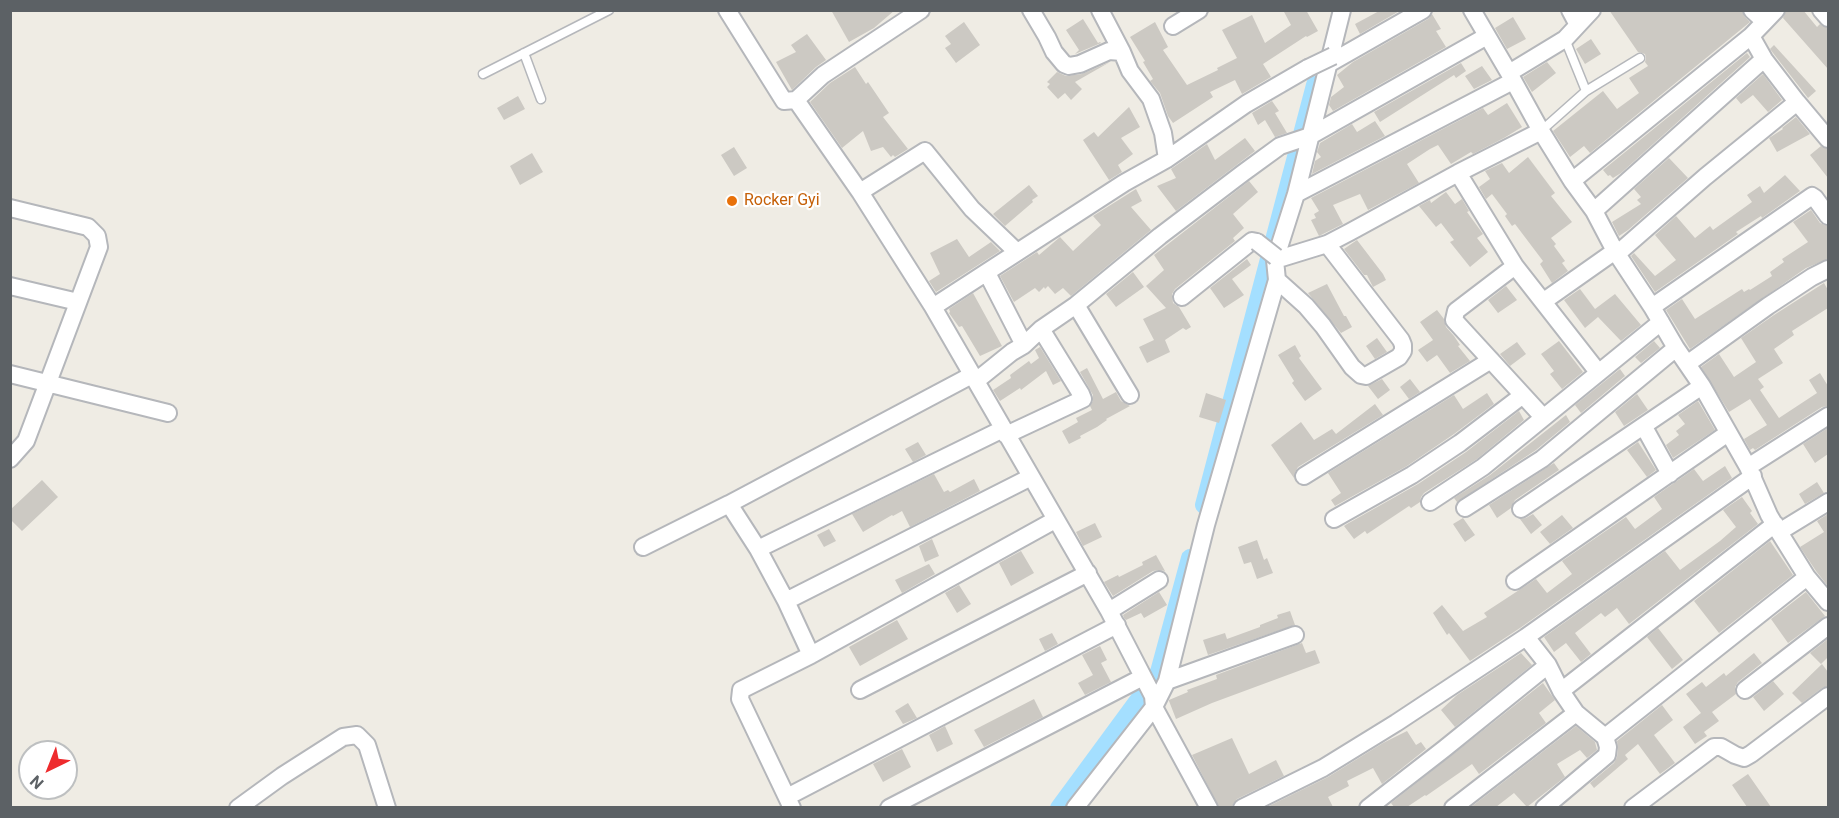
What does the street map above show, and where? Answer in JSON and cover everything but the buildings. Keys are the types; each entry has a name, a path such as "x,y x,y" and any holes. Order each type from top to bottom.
{"street":[{"path":"727,10 860,192 933,307 1113,618 1209,807"},
{"path":"1030,10 1054,52 1064,64 1070,66 1080,64 1109,51 1122,52"},
{"path":"1100,10 1130,71 1151,99 1163,133 1167,159"},
{"path":"1173,26 1199,10"},
{"path":"1167,681 1206,525 1277,280 1276,258 1296,194 1342,10"},
{"path":"933,307 1124,183 1167,159 1246,104 1308,68 1331,60 1423,10"},
{"path":"1472,10 1541,131 1594,211 1616,252 1702,386 1750,472 1777,528 1807,577 1826,594"},
{"path":"1296,194 1511,77 1565,39 1574,18 1592,10"},
{"path":"792,101 823,75 913,13"},
{"path":"1572,181 1751,36 1764,14"},
{"path":"643,547 974,378 1024,345 1041,329 1076,305 1160,236 1243,172 1281,146 1310,136 1487,36"},
{"path":"1751,36 1764,59 1828,139"},
{"path":"1594,211 1764,59"},
{"path":"1544,301 1616,252 1797,102"},
{"path":"1276,258 1327,244 1458,172 1541,131"},
{"path":"860,192 924,151 972,209 1017,252"},
{"path":"1458,172 1515,266 1598,372"},
{"path":"1652,307 1812,196 1828,216"},
{"path":"10,208 88,227 97,236 99,247 26,441 10,459"},
{"path":"1182,297 1252,240 1276,258"},
{"path":"1277,280 1306,306 1352,367 1361,375 1366,376 1399,357 1403,351 1401,340 1327,244"},
{"path":"1515,266 1456,311 1454,320 1543,417"},
{"path":"1688,364 1768,306 1828,269"},
{"path":"987,273 1024,345"},
{"path":"10,286 78,302"},
{"path":"1076,305 1130,395"},
{"path":"1430,502 1483,467 1661,321"},
{"path":"758,549 1005,432 1083,399 1041,329"},
{"path":"1465,508 1542,459 1676,348"},
{"path":"1304,476 1491,360"},
{"path":"10,374 168,413"},
{"path":"1521,508 1702,386"},
{"path":"1334,519 1460,443 1523,395"},
{"path":"1242,807 1332,762 1396,723 1526,637 1828,416"},
{"path":"1644,427 1670,474"},
{"path":"1515,581 1728,433"},
{"path":"786,601 1031,477"},
{"path":"1561,691 1777,528 1828,502"},
{"path":"729,504 758,549 811,655"},
{"path":"1055,520 811,655 741,690 741,699 789,802 1113,618 1159,580"},
{"path":"860,690 1088,573"},
{"path":"1605,737 1807,577"},
{"path":"1745,690 1828,626"},
{"path":"889,807 1167,681 1295,635"},
{"path":"1526,637 1548,665 1561,691 1576,713 1605,737 1608,747 1607,755 1544,807"},
{"path":"1368,807 1548,665"},
{"path":"1075,807 1149,690"},
{"path":"1632,807 1714,747 1721,747 1744,758 1828,696"},
{"path":"1453,807 1576,713"},
{"path":"238,807 343,737 357,735 367,745 387,807"}],"lane":[{"path":"483,74 609,10"},
{"path":"1565,39 1586,91"},
{"path":"524,53 541,99"},
{"path":"1541,131 1586,91 1640,58"}],"waterway":[{"path":"1204,505 1315,85"},
{"path":"1059,808 1159,672 1190,558"}],"place":[{"name":"Rocker Gyi","path":"732,201"}]}
